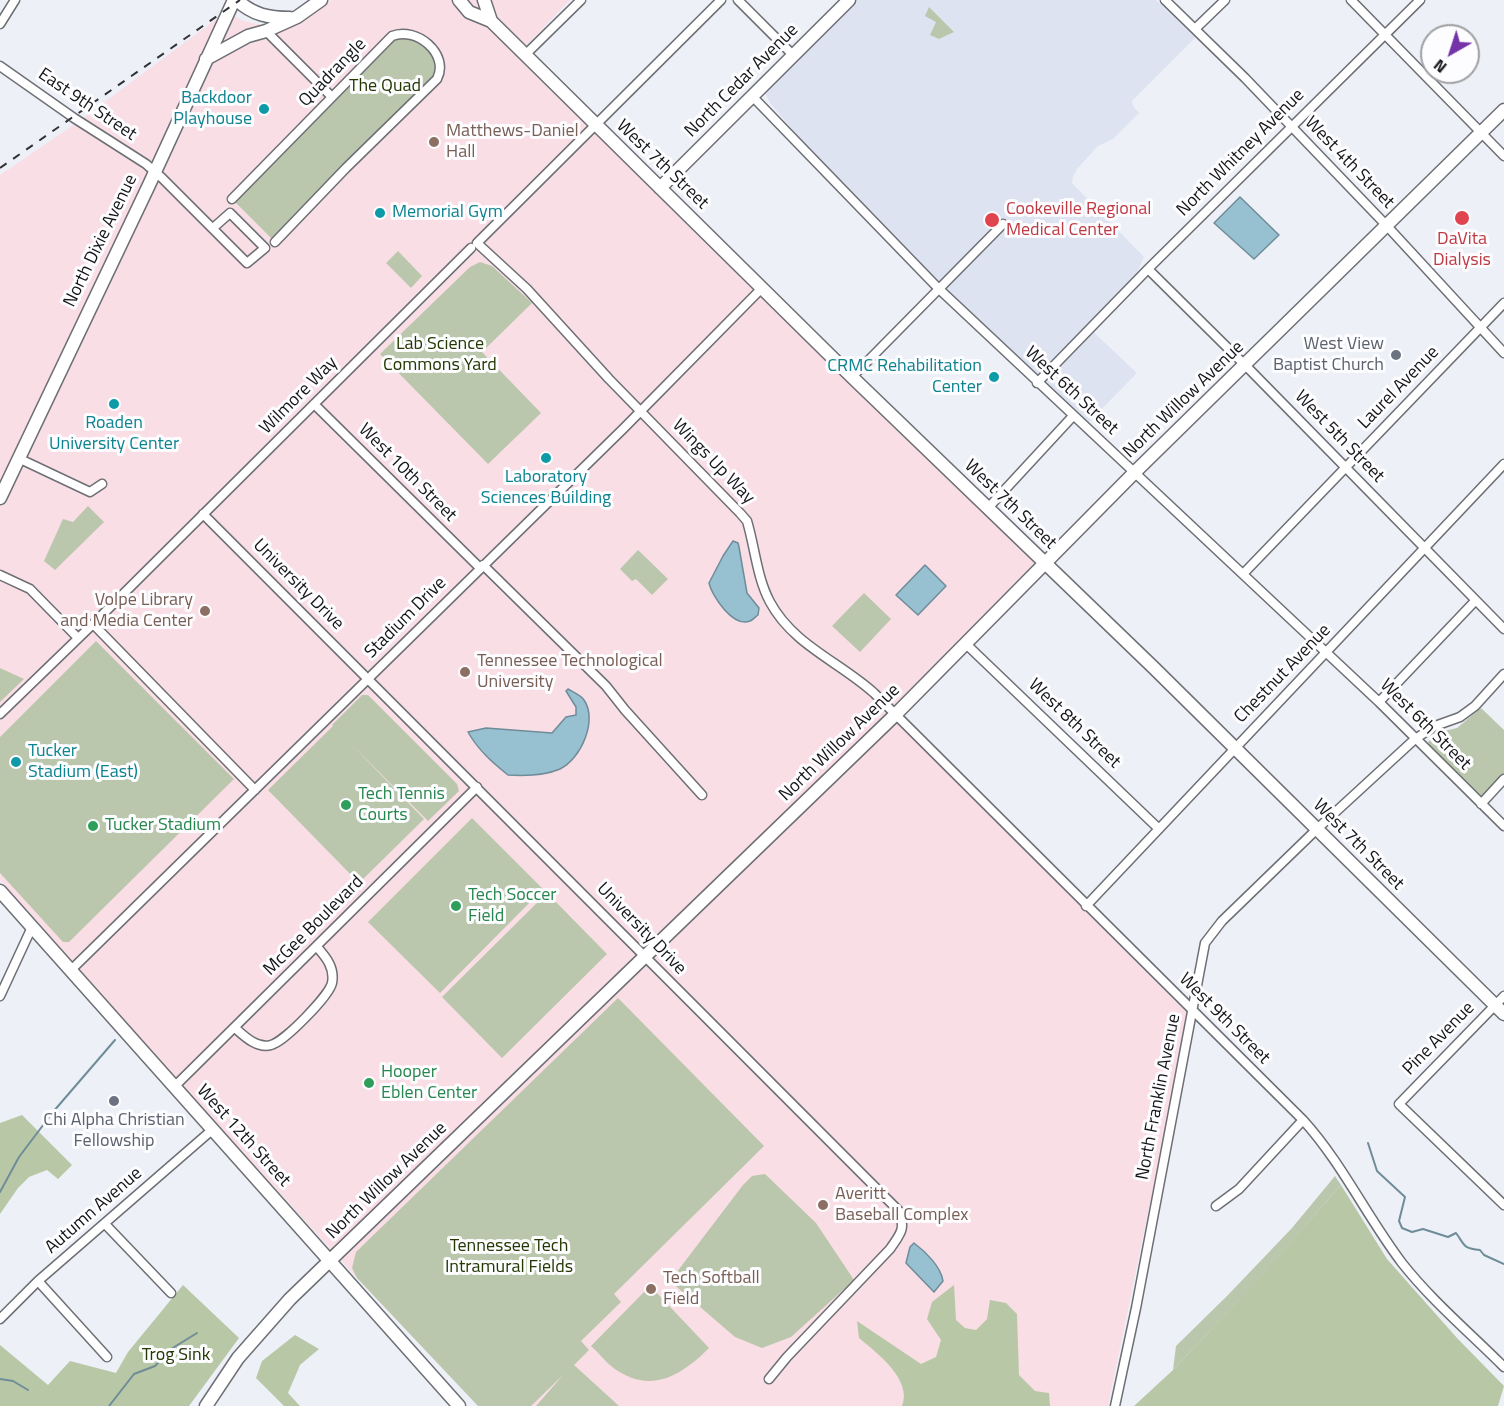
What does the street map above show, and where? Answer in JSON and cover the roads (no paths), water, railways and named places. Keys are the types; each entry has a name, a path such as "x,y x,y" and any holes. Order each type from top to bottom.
{"street":[{"path":"0,24 15,0"},
{"path":"235,0 264,16"},
{"name":"North Dixie Avenue","path":"0,498 235,0"},
{"path":"206,59 239,41 297,17 321,0"},
{"name":"West 7th Street","path":"459,0 469,12 491,21 852,377 1155,669 1317,830 1501,1005"},
{"name":"West 7th Street","path":"484,0 491,21"},
{"path":"525,55 581,0"},
{"name":"Wilmore Way","path":"0,714 721,0"},
{"path":"738,0 793,55"},
{"name":"North Cedar Avenue","path":"660,188 849,0"},
{"name":"West 4th Street","path":"1165,0 1387,226 1504,353"},
{"path":"1195,29 1224,0"},
{"path":"1352,0 1504,156"},
{"name":"North Whitney Avenue","path":"1037,383 1148,269 1420,0"},
{"path":"223,23 236,11 275,18 297,17"},
{"path":"266,31 330,96"},
{"name":"Quadrangle","path":"232,199 392,36 412,34 438,56 440,62 437,79 345,169 275,242"},
{"name":"East 9th Street","path":"0,66 155,171 248,264 265,248 230,213 213,228"},
{"name":"West 6th Street","path":"753,97 938,288 1379,702 1504,826"},
{"name":"North Willow Avenue","path":"206,1406 238,1358 290,1299 895,715 1135,472 1504,110"},
{"path":"852,377 1003,224"},
{"name":"Wings Up Way","path":"474,246 540,302 747,521 762,584 783,623 817,652 856,677 895,715"},
{"name":"West 5th Street","path":"1148,269 1504,629"},
{"name":"Stadium Drive","path":"71,970 369,679 480,565 641,411 762,288"},
{"name":"Laurel Avenue","path":"1243,574 1504,303"},
{"name":"West 10th Street","path":"314,404 606,686 702,795"},
{"path":"988,508 1074,416"},
{"path":"18,458 90,492 102,484"},
{"name":"Chestnut Avenue","path":"1086,906 1504,464"},
{"name":"University Drive","path":"204,514 899,1211 903,1222 901,1234 890,1249 787,1357 769,1379"},
{"path":"0,575 30,589 78,638"},
{"path":"1379,702 1475,601"},
{"path":"93,624 255,790"},
{"name":"West 8th Street","path":"966,644 1160,830"},
{"name":"North Franklin Avenue","path":"1115,1406 1206,942 1222,921 1415,739 1435,726 1460,717 1475,706 1504,674"},
{"name":"West 9th Street","path":"895,715 1303,1120 1324,1145 1388,1242 1432,1299 1504,1367"},
{"path":"1481,804 1504,779"},
{"name":"McGee Boulevard","path":"174,1087 477,787"},
{"name":"West 12th Street","path":"0,891 459,1406"},
{"path":"0,996 32,927"},
{"path":"235,1028 257,1044 269,1046 282,1040 327,994 332,984 332,969 326,957 317,947"},
{"name":"Pine Avenue","path":"1501,1005 1399,1104 1504,1204"},
{"path":"1216,1206 1239,1189 1303,1120"},
{"name":"Autumn Avenue","path":"0,1319 38,1281 212,1130"},
{"path":"105,1224 171,1293"},
{"path":"38,1281 107,1356"}],"water":[{"path":"1240,197 1279,235 1254,259 1214,223"},
{"path":"733,541 738,543 747,593 759,608 758,615 750,621 737,620 724,610 709,583"},
{"path":"925,565 946,586 918,615 896,595"},
{"path":"568,689 584,700 588,708 588,728 575,757 560,769 541,774 508,775 491,761 468,732 486,728 552,733 566,717 576,715 576,707 566,691"},
{"path":"914,1243 932,1260 942,1276 943,1281 934,1292 906,1263 910,1247"}],"waterway":[{"path":"0,1192 19,1157 53,1112 115,1040"},
{"path":"1368,1143 1377,1171 1405,1197 1399,1221 1402,1228 1412,1232 1423,1229 1448,1237 1456,1233 1467,1247 1480,1250 1484,1255 1504,1264"},
{"path":"109,1406 134,1374 155,1366 171,1349 197,1333"},
{"path":"0,1379 13,1381 28,1390"}],"railway":[{"path":"0,168 240,0"}],"place":[{"name":"Backdoor Playhouse","path":"264,109"},
{"name":"Matthews-Daniel Hall","path":"434,142"},
{"name":"Memorial Gym","path":"380,213"},
{"name":"DaVita Dialysis","path":"1462,218"},
{"name":"Cookeville Regional Medical Center","path":"992,220"},
{"name":"West View Baptist Church","path":"1396,355"},
{"name":"CRMC Rehabilitation Center","path":"994,377"},
{"name":"Roaden University Center","path":"114,404"},
{"name":"Laboratory Sciences Building","path":"546,458"},
{"name":"Volpe Library and Media Center","path":"205,611"},
{"name":"Tennessee Technological University","path":"465,672"},
{"name":"Tucker Stadium (East)","path":"16,762"},
{"name":"Tech Tennis Courts","path":"346,805"},
{"name":"Tucker Stadium","path":"93,826"},
{"name":"Tech Soccer Field","path":"456,906"},
{"name":"Hooper Eblen Center","path":"369,1083"},
{"name":"Chi Alpha Christian Fellowship","path":"114,1101"},
{"name":"Averitt Baseball Complex","path":"823,1205"},
{"name":"Tech Softball Field","path":"651,1289"}],"park label":[{"name":"The Quad","path":"385,87"},
{"name":"Lab Science Commons Yard","path":"440,355"},
{"name":"Tennessee Tech Intramural Fields","path":"509,1257"},
{"name":"Trog Sink","path":"176,1356"}]}
